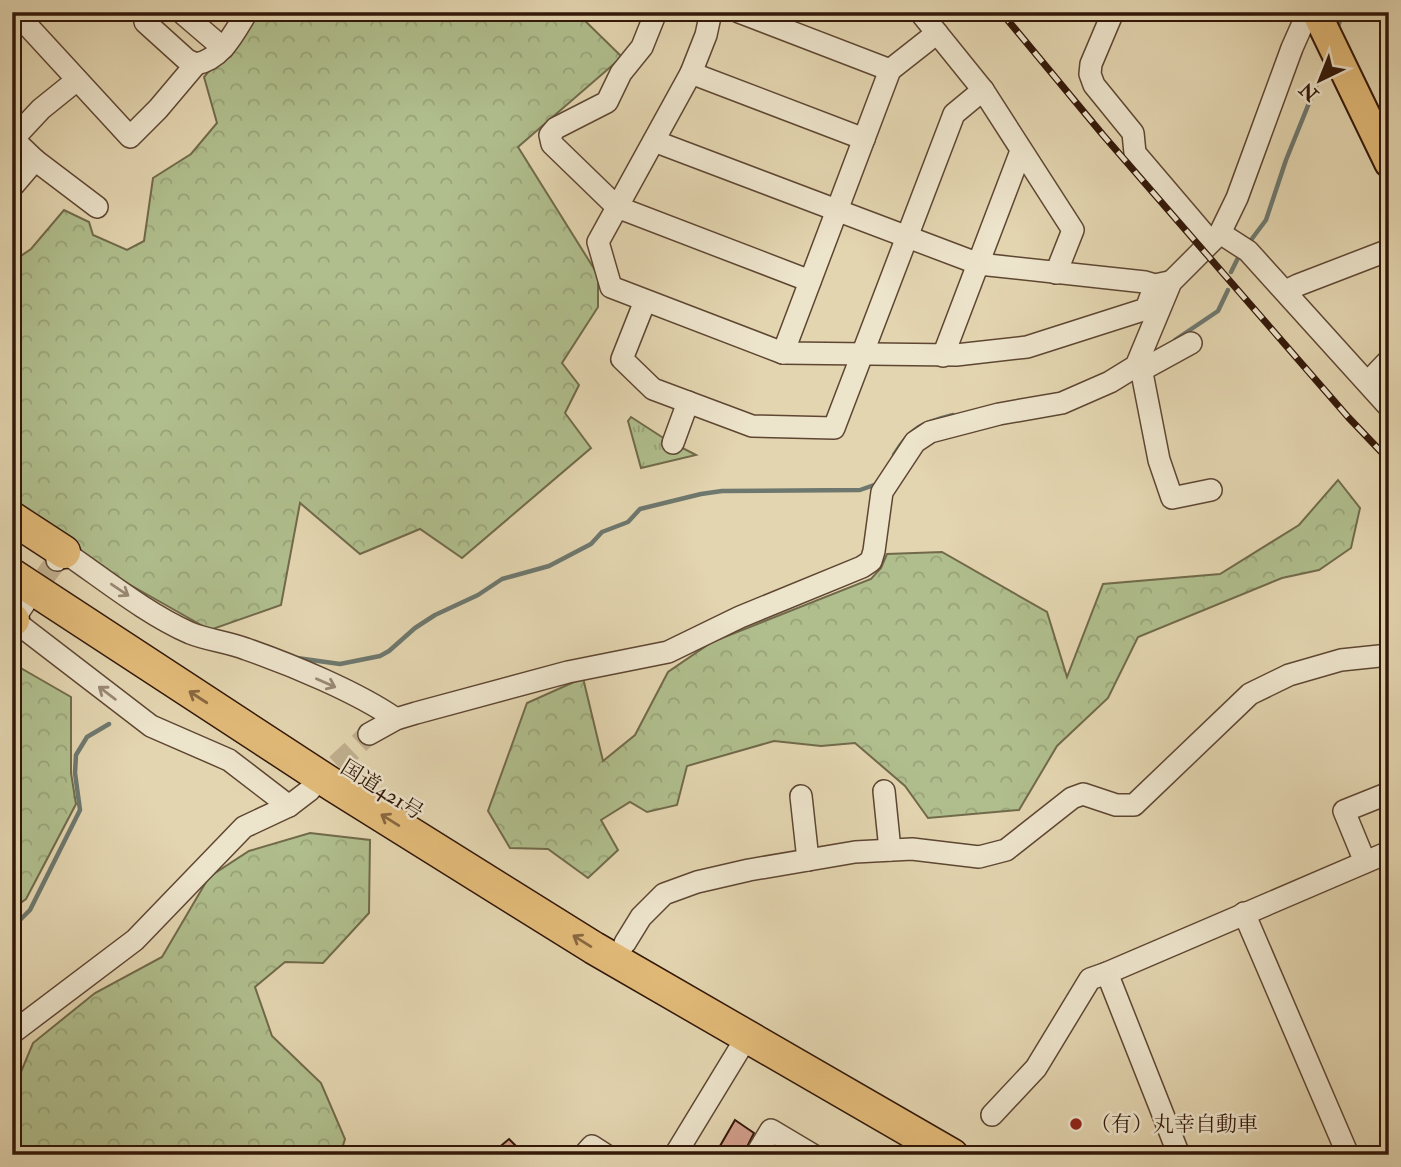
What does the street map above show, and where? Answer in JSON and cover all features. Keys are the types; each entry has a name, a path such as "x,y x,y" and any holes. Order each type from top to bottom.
{"highway":[{"path":"12,518 60,556"},
{"name":"国道421号","path":"12,550 336,762 625,943 748,1035"},
{"name":"国道421号","path":"12,575 333,785 594,948 952,1155"}],"main road":[{"path":"1316,12 1389,163"}],"street":[{"path":"15,12 130,137 196,64 214,57 223,48 247,12"},
{"path":"181,12 223,48"},
{"path":"656,12 649,35 621,73 607,102 556,128 550,135 552,144 617,207 810,281"},
{"path":"711,12 706,35 691,72 598,242 611,287 783,352 943,356 1027,346 1146,309 1163,283 1229,242 1237,198 1292,48 1308,12"},
{"path":"739,12 890,70"},
{"path":"920,12 984,90 1073,230 1056,273"},
{"path":"1112,12 1091,64 1090,74 1094,85 1133,133 1135,152 1229,242 1286,291 1389,407"},
{"path":"144,16 187,60 196,64"},
{"path":"783,352 890,70 937,33"},
{"path":"691,72 864,139"},
{"path":"77,80 41,109 13,139 35,160 97,207"},
{"path":"645,300 622,359 653,390 752,426 834,428 954,114 984,90"},
{"path":"654,141 979,264 1163,283"},
{"path":"943,356 1021,151"},
{"path":"12,187 35,160"},
{"path":"1286,291 1389,250"},
{"path":"1163,283 1140,363 1158,460 1172,498 1211,490"},
{"path":"369,734 396,719 568,672 668,652 740,617 862,567 871,561 874,551 882,492 907,452 923,435 999,414 1062,403 1110,382 1140,363 1191,343"},
{"path":"1368,382 1389,360"},
{"path":"673,443 688,402"},
{"path":"60,556 191,634 246,649 307,674 380,708 396,719"},
{"path":"16,614 150,726 229,760 289,806"},
{"path":"625,943 641,917 664,894 697,882 855,852 912,849 979,857 1006,850 1072,798 1083,794 1116,805 1134,805 1250,694 1289,675 1341,660 1389,655"},
{"path":"12,1033 135,940 244,827 289,806 310,790"},
{"path":"884,791 890,850"},
{"path":"1365,862 1344,811 1389,793"},
{"path":"802,796 808,860"},
{"path":"992,1115 1036,1068 1090,979 1389,852"},
{"path":"1244,913 1348,1155"},
{"path":"1107,973 1179,1155"},
{"path":"675,1155 748,1035"},
{"path":"756,1155 771,1130 813,1155"},
{"path":"584,1155 593,1146 606,1155"}],"green space":[{"path":"258,12 576,12 622,57 518,147 598,275 598,307 562,363 579,385 565,413 591,448 462,558 420,529 360,554 300,503 281,605 210,630 63,547 12,513 12,262 31,249 64,210 89,222 93,235 127,250 144,241 153,178 191,154 217,123 204,77"},
{"path":"631,417 696,455 641,468 628,421"},
{"path":"1338,480 1360,508 1351,548 1319,570 1282,578 1138,637 1108,698 1057,746 1019,810 928,818 905,786 855,743 821,746 774,741 687,766 677,805 647,812 630,802 601,820 618,850 588,878 548,849 510,848 488,811 527,703 583,678 603,761 635,735 668,672 712,642 871,579 881,568 887,554 942,552 1047,612 1067,677 1103,584 1220,574 1299,525"},
{"path":"12,663 71,697 71,773 76,804 26,899 12,909"},
{"path":"310,833 370,840 369,913 323,963 285,962 255,987 272,1036 321,1083 345,1139 340,1155 12,1155 12,1088 33,1043 95,993 162,957 209,877 249,851"}],"building":[{"path":"735,1120 754,1133 743,1155 734,1155 720,1146"},
{"path":"509,1139 525,1155 490,1155"}],"waterway":[{"path":"1337,29 1343,12"},
{"path":"1248,244 1266,220 1286,160 1326,61"},
{"path":"1231,272 1240,254"},
{"path":"1175,340 1218,311 1228,290"},
{"path":"894,455 912,432 933,421 953,415"},
{"path":"297,658 340,664 380,656 435,615 478,595 502,579 549,566 591,544 602,532 628,522 640,509 722,491 860,490 877,484"},
{"path":"12,928 30,910 80,810 75,773 76,755 87,737 109,724"}],"tunnel":[{"path":"27,601 57,560"},
{"path":"314,786 369,734"}],"railway":[{"path":"1001,12 1103,135 1348,417 1389,460"}],"place":[{"name":"（有）丸幸自動車","path":"1076,1124"}]}
